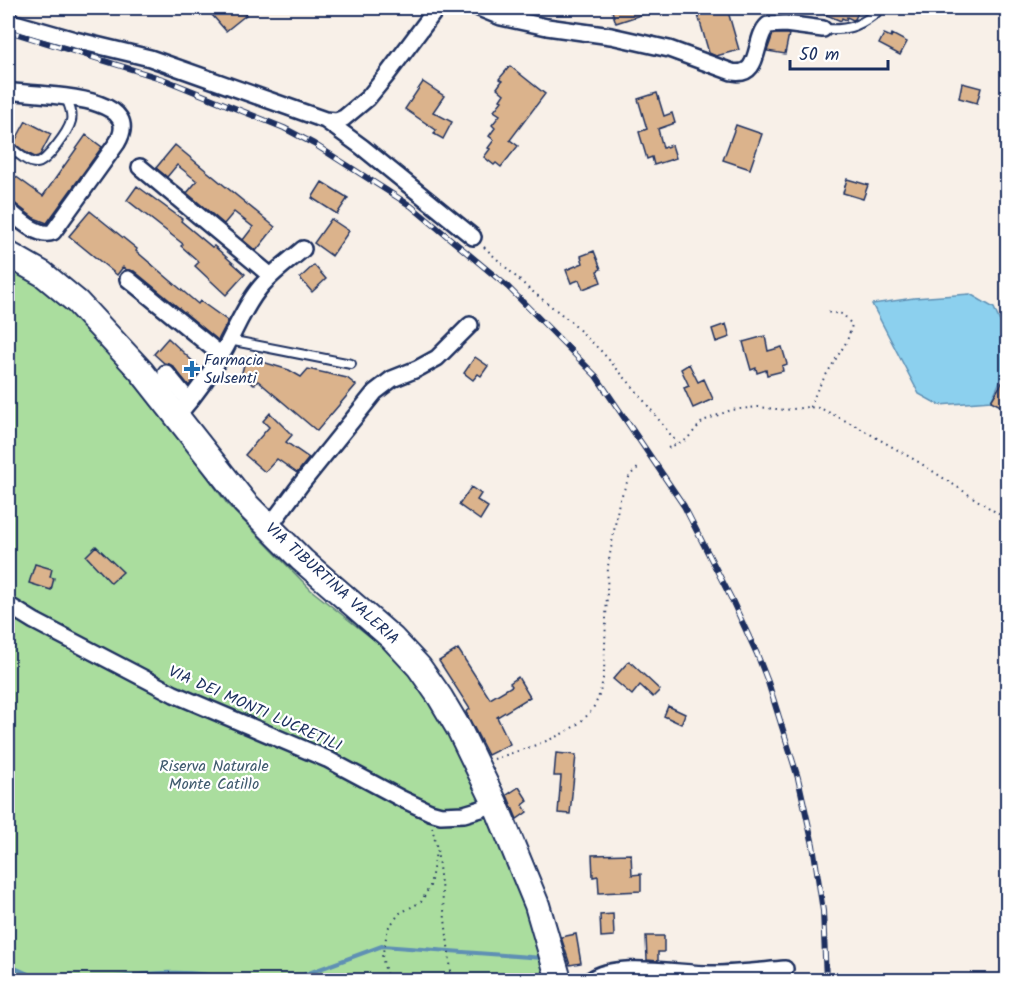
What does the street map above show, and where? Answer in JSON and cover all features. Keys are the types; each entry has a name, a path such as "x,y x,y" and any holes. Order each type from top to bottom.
{"main road":[{"name":"VIA TIBURTINA VALERIA","path":"8,254 43,274 76,302 141,371 183,409 245,503 302,560 384,630 410,656 430,681 477,765 495,803 537,905 559,981"}],"street":[{"path":"8,21 150,58 325,120 337,121 368,98 437,8"},
{"path":"478,8 501,17 547,27 611,36 669,49 739,73 752,65 763,30 768,25 785,24 823,29"},
{"path":"8,91 94,102 115,114 123,126 120,139 52,232 40,233 8,210"},
{"path":"325,120 473,237"},
{"path":"140,167 271,276"},
{"path":"166,373 183,409 208,377 251,300 271,276 303,249"},
{"path":"128,279 221,355"},
{"path":"269,527 300,484 375,392 392,379 437,358 470,325"},
{"name":"VIA DEI MONTI LUCRETILI","path":"8,605 34,621 174,694 335,763 402,800 430,812 441,815 464,814 495,803"},
{"path":"591,981 599,975 626,970 721,974 785,969"}],"lane":[{"path":"823,29 857,26 882,8"},
{"path":"12,149 32,162 39,163 45,160 66,131 71,120 66,97"},
{"path":"229,340 351,364"}],"path":[{"path":"473,237 601,351 634,388 677,444"},
{"path":"810,407 818,388 847,341 852,325 843,314 824,312"},
{"path":"668,448 686,440 703,421 731,410 758,407 784,410 820,408 920,463 1008,520"},
{"path":"477,765 554,738 579,723 595,704 601,690 604,672 608,566 619,502 630,475 640,466"},
{"path":"430,812 437,849 452,981"},
{"path":"388,981 382,957 388,927 400,913 421,902 430,886 437,849"},
{"path":"440,981 451,971"}],"green space":[{"name":"Riserva Naturale Monte Catillo","path":"8,269 44,286 142,388 228,505 311,590 412,670 459,749 515,871 547,980 8,980"}],"water":[{"path":"970,294 994,308 1007,338 1007,366 991,401 939,405 919,394 872,304"}],"building":[{"path":"206,8 240,8 246,15 226,31"},
{"path":"611,8 656,8 656,10 616,23"},
{"path":"696,8 727,8 739,50 716,56 709,53"},
{"path":"810,8 860,8 855,19 847,17 846,20 842,18 841,21"},
{"path":"773,34 789,34 785,54 767,51"},
{"path":"884,34 891,37 892,34 907,42 900,55 879,44"},
{"path":"510,66 545,94 510,140 518,146 501,167 496,163 494,165 484,157 494,140 489,136 495,128 492,125 500,115 494,111 502,101 500,100 504,94 497,88 502,81 499,79"},
{"path":"423,82 444,96 433,112 452,122 443,139 434,134 436,130 405,109"},
{"path":"962,83 981,88 977,103 959,98"},
{"path":"657,93 664,116 672,113 675,123 658,129 663,148 672,145 676,158 654,165 652,157 647,159 639,132 647,129 638,99"},
{"path":"26,121 51,134 40,155 35,157 14,143"},
{"path":"736,125 762,134 750,169 723,160"},
{"path":"86,135 102,147 47,223 34,218 8,201 8,171 43,196"},
{"path":"175,145 275,227 256,251 243,240 253,227 234,212 224,224 187,193 197,181 177,165 167,177 156,168"},
{"path":"847,179 868,185 863,199 843,193"},
{"path":"322,182 348,198 337,214 312,198"},
{"path":"137,186 182,219 181,221 245,274 226,295 195,266 199,262 181,246 183,244 127,200"},
{"path":"90,211 137,249 136,251 198,304 200,301 228,321 218,340 134,271 123,267 117,275 69,236"},
{"path":"331,219 349,231 332,256 314,243"},
{"path":"594,251 601,269 597,271 601,282 583,289 579,280 571,283 566,270 583,263 581,256"},
{"path":"314,265 326,279 312,292 300,278"},
{"path":"726,324 730,337 716,342 712,329"},
{"path":"765,336 768,351 782,347 787,364 782,366 783,371 767,375 766,370 757,373 756,368 751,370 743,342"},
{"path":"168,338 201,369 189,386 173,366 164,363 154,354"},
{"path":"246,357 289,370 301,377 308,369 347,378 356,385 317,431 258,381 254,385 241,376"},
{"path":"475,357 488,366 481,376 478,374 473,380 464,373"},
{"path":"689,364 698,382 704,379 713,399 693,408 684,388 689,386 681,369"},
{"path":"1008,373 1008,410 991,401"},
{"path":"270,413 292,435 286,442 309,458 297,473 277,459 265,472 245,455 269,427 263,421"},
{"path":"471,487 481,494 477,500 488,507 480,520 459,505"},
{"path":"96,546 123,572 111,583 86,556"},
{"path":"35,564 52,569 50,577 54,578 51,590 29,583"},
{"path":"458,649 490,699 512,686 510,683 518,677 530,697 497,717 510,744 488,755 466,712 470,709 439,661"},
{"path":"629,661 660,690 653,697 640,685 632,695 613,679"},
{"path":"668,706 685,714 681,724 664,716"},
{"path":"556,753 576,755 570,814 558,813 561,776 554,776"},
{"path":"519,787 528,801 523,805 527,812 517,819 507,795"},
{"path":"631,854 632,875 641,874 641,891 599,893 598,876 593,877 592,855"},
{"path":"613,914 614,936 601,937 600,915"},
{"path":"576,934 581,963 570,965 561,937"},
{"path":"646,936 664,936 664,952 658,952 658,961 647,960"}],"waterway":[{"path":"290,980 382,946 543,958"},
{"path":"8,965 42,980"},
{"path":"99,980 181,973 231,980"}],"railway":[{"path":"8,31 163,79 284,128 314,144 411,206 508,287 596,376 684,506 731,598 768,682 798,778 813,845 823,911 826,980"}],"place":[{"name":"Farmacia Sulsenti","path":"192,369"}]}
